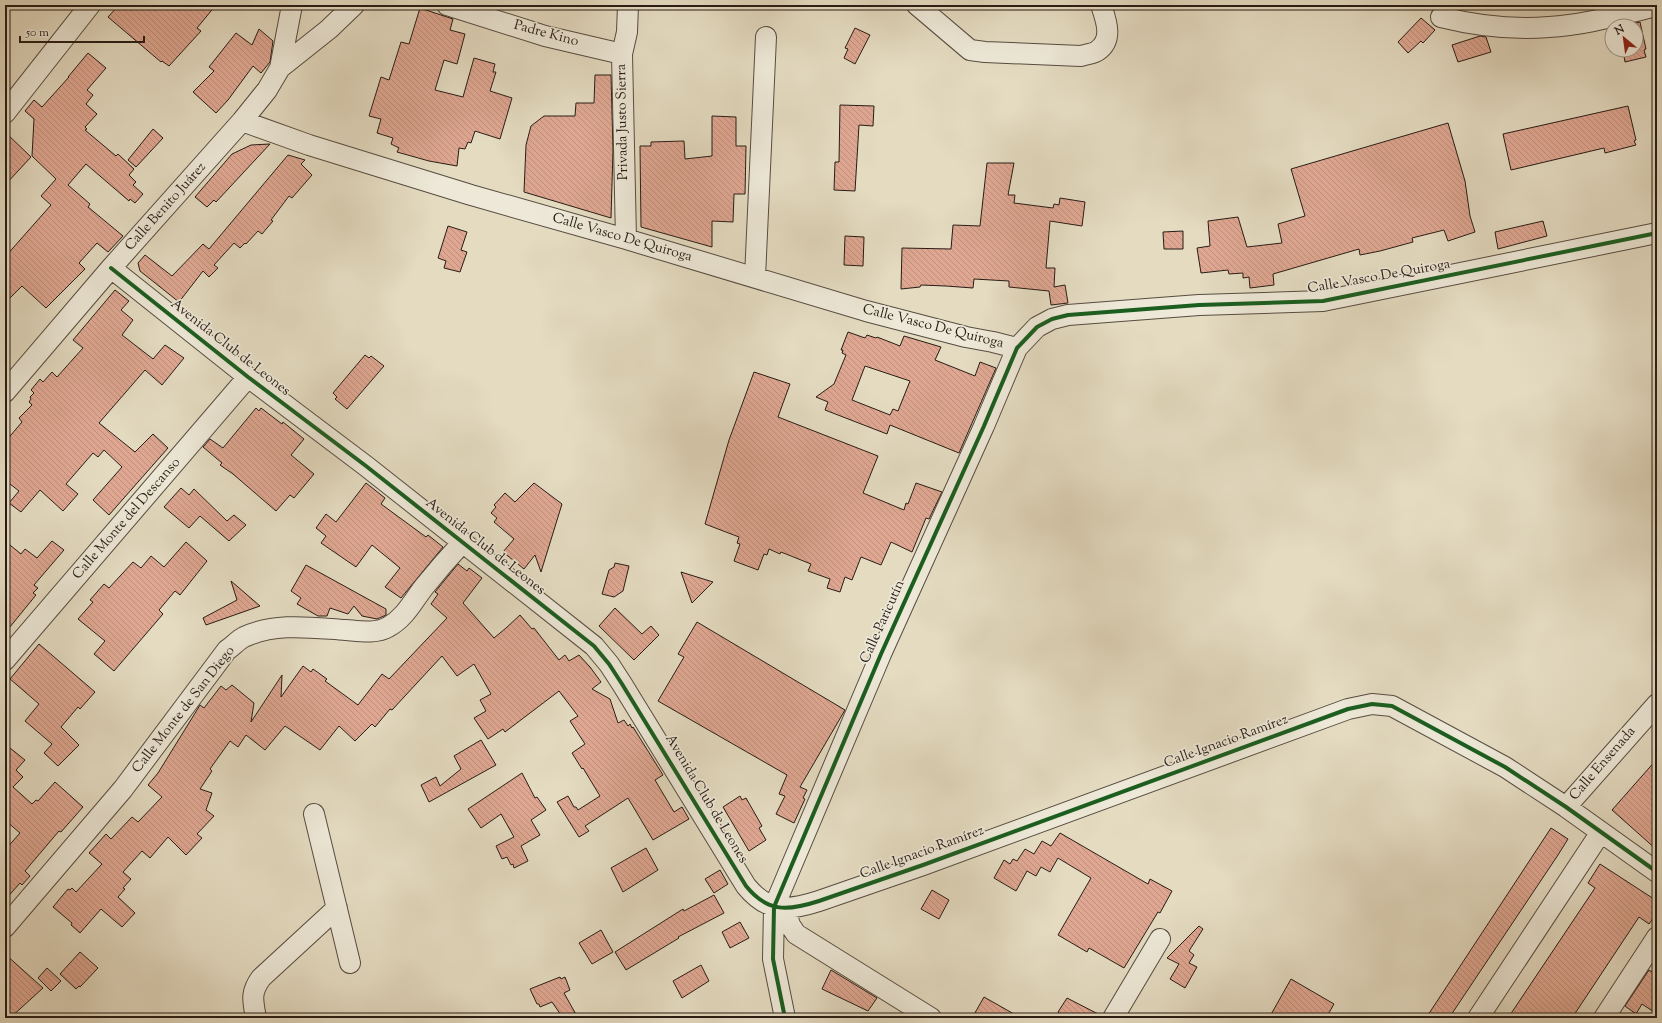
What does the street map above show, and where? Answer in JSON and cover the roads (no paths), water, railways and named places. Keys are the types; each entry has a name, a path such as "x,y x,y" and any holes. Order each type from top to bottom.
{"street":[{"path":"5,113 90,5"},
{"name":"Calle Benito Juárez","path":"5,392 111,268 242,121 267,90 280,68 292,5"},
{"path":"280,68 329,29 354,5"},
{"name":"Padre Kino","path":"447,5 545,36 622,54"},
{"name":"Privada Justo Sierra","path":"626,239 622,54 627,32 628,5"},
{"path":"917,5 970,50 1081,56 1096,51 1106,40 1108,25 1101,5"},
{"path":"1441,17 1469,24 1504,28 1550,27 1607,18 1657,6"},
{"path":"755,277 766,38"},
{"name":"Calle Vasco De Quiroga","path":"242,121 309,145 471,195 626,239 866,311 966,337 1017,348 1037,327 1052,319 1068,314 1199,304 1322,301 1657,233"},
{"name":"Avenida Club de Leones","path":"111,268 248,378 366,466 594,646 622,684 746,886 762,902 779,908"},
{"name":"Calle Paricutín","path":"779,908 881,654 984,426 1017,348"},
{"name":"Calle Monte del Descanso","path":"5,660 248,378"},
{"name":"Calle Monte de San Diego","path":"5,927 123,789 227,650 243,638 259,631 276,628 301,627 357,631 377,631 386,628 403,616 424,588 462,543"},
{"name":"Calle Ignacio Ramírez","path":"779,908 802,907 923,865 1348,709 1372,704 1392,706 1505,767 1566,807 1657,872"},
{"name":"Calle Ensenada","path":"1566,807 1657,704"},
{"path":"314,814 350,963"},
{"path":"1478,1018 1601,832"},
{"path":"256,1018 252,997 255,986 261,978 337,908"},
{"path":"779,908 773,959 784,1017"},
{"path":"779,908 796,934 931,1018"},
{"path":"1604,1018 1657,937"},
{"path":"1112,1018 1160,939"}]}
